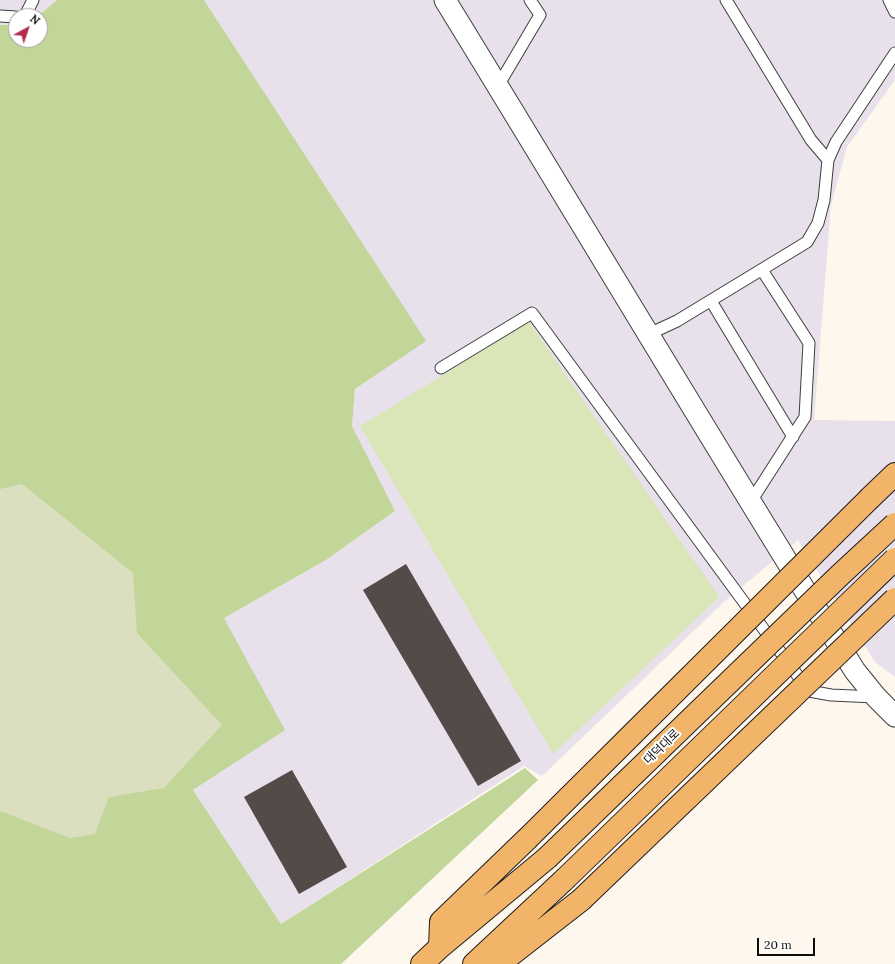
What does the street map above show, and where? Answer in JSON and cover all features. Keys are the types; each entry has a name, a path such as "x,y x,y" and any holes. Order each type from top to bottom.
{"main road":[{"path":"440,947 441,922 527,839 895,474"},
{"name":"대덕대로","path":"422,964 440,947 547,858 840,575 895,524"},
{"path":"474,964 565,879 895,560"},
{"path":"499,964 581,900 895,599"}],"street":[{"path":"445,0 649,334 750,503 855,671 876,697 895,716"}],"lane":[{"path":"498,86 540,15 530,0"},
{"path":"726,0 811,140 828,160"},
{"path":"889,0 895,12"},
{"path":"649,334 677,321 807,242 818,223 824,200 828,160 836,142 895,53"},
{"path":"750,503 806,417 809,343 762,270"},
{"path":"711,301 793,437"},
{"path":"441,368 532,313 809,691 832,695 876,697"}],"shaded area":[{"path":"0,0 57,0 48,8 8,8 8,25 0,25"},
{"path":"204,0 895,0 895,80 847,147 831,205 814,420 895,421 895,677 875,662 798,540 725,601 542,776 524,766 281,924 193,790 284,730 224,618 326,560 395,511 352,426 355,389 425,341"}],"green space":[{"path":"57,0 204,0 426,341 355,389 352,426 395,511 326,560 224,618 285,730 193,790 281,924 525,768 538,780 341,964 0,964 0,25 8,25 8,48 48,48 48,8"},
{"path":"529,322 719,597 553,754 360,426"},
{"path":"22,484 133,573 137,633 222,725 164,788 109,797 95,834 70,838 0,811 0,489"}],"building":[{"path":"406,564 521,761 478,786 363,590"},
{"path":"292,770 347,867 299,894 244,797"}]}
